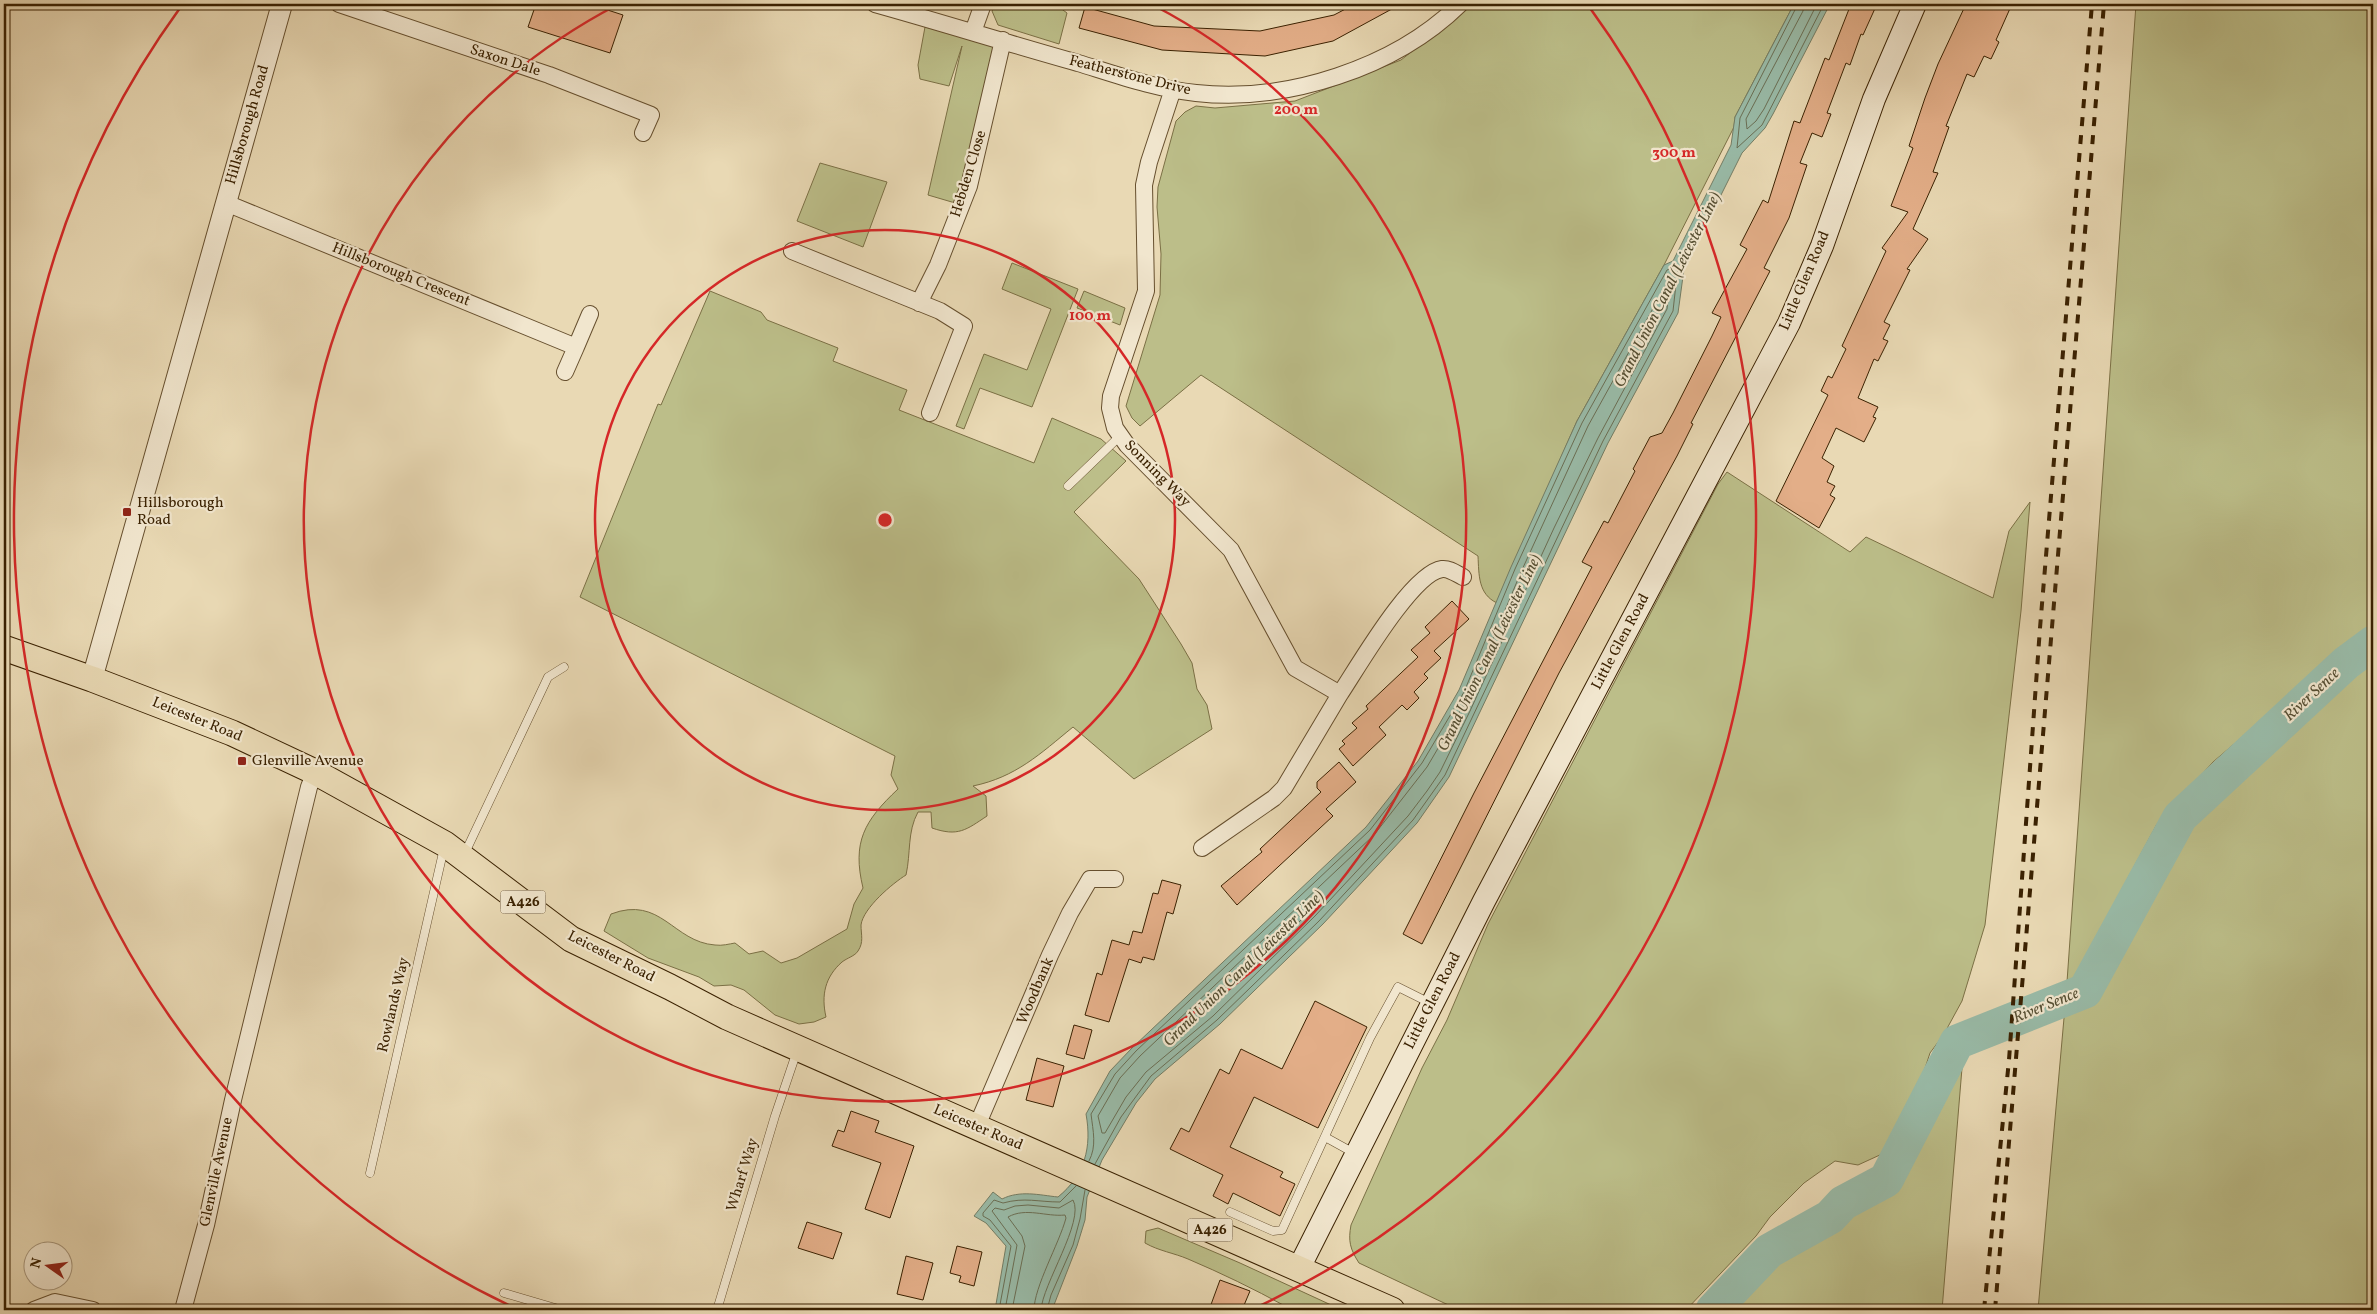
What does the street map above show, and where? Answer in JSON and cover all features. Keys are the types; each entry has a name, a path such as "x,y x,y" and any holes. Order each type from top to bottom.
{"main road":[{"name":"Little Glen Road","path":"1299,1268 1432,1004 1789,323 1822,246 1874,99 1904,24 1915,4"},
{"name":"Leicester Road","path":"4,648 92,679 232,733 315,772 454,850 571,939 727,1017 976,1128 1299,1268"},
{"name":"A426","path":"1299,1268 1392,1310"}],"street":[{"name":"Hillsborough Road","path":"92,679 282,4"},
{"name":"Saxon Dale","path":"339,4 549,75 651,115 643,133"},
{"name":"Featherstone Drive","path":"875,4 1003,40 1147,84 1201,93 1254,94 1325,80 1392,54 1422,35 1460,4"},
{"path":"973,32 984,4"},
{"name":"Hebden Close","path":"919,303 938,265 969,186 1003,40"},
{"name":"Sonning Way","path":"1173,88 1149,162 1144,185 1146,291 1111,396 1112,417 1120,436 1231,550 1294,668 1340,694"},
{"name":"Hillsborough Crescent","path":"226,203 576,347"},
{"path":"792,252 946,314 964,326 930,412"},
{"path":"565,372 590,314"},
{"path":"1202,848 1274,798 1284,788 1340,694 1410,590 1427,575 1440,569 1446,568 1463,577"},
{"name":"Glenville Avenue","path":"183,1310 206,1225 233,1100 309,787 315,772"},
{"name":"Woodbank","path":"976,1128 1070,913 1090,879 1115,879"},
{"path":"34,1310 55,1302 93,1310"}],"lane":[{"path":"1068,486 1120,436"},
{"name":"Rowlands Way","path":"370,1173 454,850 548,677 564,667"},
{"path":"1230,1212 1273,1231 1282,1230 1370,1038 1398,986 1432,1004"},
{"name":"Wharf Way","path":"717,1310 775,1116 798,1049"},
{"path":"1325,1138 1355,1154"},
{"path":"504,1292 562,1310"}],"green space":[{"path":"995,4 1055,4 1067,13 1059,44 998,25 992,11"},
{"path":"1472,4 1794,4 1735,117 1734,127 1664,265 1577,421 1497,603 1486,595 1483,589 1479,577 1478,556 1201,375 1140,426 1132,418 1126,406 1160,295 1161,254 1157,207 1158,187 1176,121 1185,112 1196,106 1215,108 1295,101 1401,60"},
{"path":"2136,4 2373,4 2373,625 2213,762 2157,824 2114,904 2091,962 2076,987 2066,996"},
{"path":"925,27 964,36 1003,40 962,205 928,195 962,46 949,86 920,79 918,65"},
{"path":"820,163 887,182 863,247 797,221"},
{"path":"1012,263 1078,289 1032,407 980,388 964,429 956,426 984,354 1027,370 1051,309 1002,289"},
{"path":"710,291 761,312 767,320 838,348 833,361 907,390 899,410 1034,463 1052,418 1101,439 1126,461 1074,512 1139,579 1181,644 1192,663 1197,689 1207,705 1212,729 1134,779 1073,727 1027,763 1002,777 973,786 986,796 987,816 973,825 961,831 941,831 932,828 931,812 918,812 912,827 906,875 887,890 867,911 861,925 862,941 860,948 836,968 828,980 824,994 826,1017 814,1022 799,1024 775,1015 744,990 731,985 714,986 699,977 648,958 604,931 611,914 628,910 642,910 655,915 701,942 718,945 735,943 749,954 763,951 781,963 797,958 847,929 854,904 863,888 859,858 860,845 864,833 869,822 898,789 891,775 895,756 580,597 658,404 661,405"},
{"path":"1084,291 1125,308 1120,325 1077,308"},
{"path":"1727,472 1850,552 1866,537 1993,598 2009,531 2030,502 2021,611 1985,925 1962,1001 1944,1034 1930,1053 1910,1114 1896,1138 1882,1154 1858,1165 1835,1161 1804,1183 1770,1217 1756,1236 1686,1310 1459,1310 1359,1263 1350,1245 1351,1225 1422,1068 1447,1020 1488,924 1718,484"},
{"path":"2373,642 2373,1310 2038,1310 2064,1018 2102,971 2139,905 2167,844 2273,736"},
{"path":"1962,1068 1942,1310 1725,1310 1795,1232 1823,1214 1874,1195 1897,1178 1941,1085"},
{"path":"1158,1228 1342,1310 1288,1310 1285,1306 1261,1293 1225,1276 1188,1259 1145,1243 1146,1231"}],"water":[{"name":"Grand Union Canal (Leicester Line)","path":"1794,4 1830,4 1765,128 1742,153 1684,269 1678,313 1608,443 1449,777 1417,823 1323,924 1220,1024 1155,1079 1136,1103 1102,1160 1087,1197 1085,1220 1077,1246 1052,1310 995,1310 1006,1246 986,1223 974,1216 993,1192 1002,1199 1023,1194 1058,1197 1067,1188 1080,1170 1087,1149 1088,1126 1086,1114 1110,1071 1366,827 1418,761 1459,690 1511,567 1577,421 1664,265 1673,261 1731,145 1735,117"}],"building":[{"path":"536,4 589,4 623,15 610,53 528,27"},
{"path":"1355,4 1401,4 1333,41 1265,56 1162,50 1079,28 1085,7 1154,26 1260,31 1334,15"},
{"path":"1851,4 1877,4 1863,35 1861,34 1850,65 1846,63 1827,113 1831,114 1822,137 1812,133 1800,163 1807,165 1789,218 1764,268 1770,271 1691,423 1693,424 1677,456 1559,673 1422,944 1403,934 1592,567 1582,562 1604,521 1608,523 1650,437 1662,433 1712,336 1721,317 1712,313 1747,249 1740,245 1763,200 1768,203 1794,121 1800,123 1825,58 1829,60"},
{"path":"1966,4 2012,4 1996,40 1999,42 1991,59 1984,56 1974,77 1967,74 1946,126 1949,127 1933,172 1938,173 1913,229 1928,239 1907,269 1910,270 1884,322 1890,325 1883,339 1888,341 1878,361 1874,359 1858,398 1878,407 1873,417 1876,418 1864,442 1836,428 1822,458 1834,466 1827,482 1835,486 1830,495 1835,498 1819,528 1776,501 1828,395 1821,391 1828,376 1832,378 1846,349 1842,346 1886,251 1882,248 1908,212 1891,206 1913,148 1909,146 1925,98 1938,64"},
{"path":"1452,601 1469,619 1434,651 1441,658 1424,674 1428,678 1414,692 1419,698 1407,710 1402,705 1379,727 1386,735 1353,766 1339,749 1345,744 1342,741 1357,728 1352,723 1368,709 1366,706 1418,657 1411,650 1430,633 1425,627"},
{"path":"1339,762 1356,782 1326,809 1333,816 1237,905 1221,886 1262,852 1260,849 1321,792 1317,788 1317,782"},
{"path":"1162,880 1181,885 1173,914 1167,912 1154,960 1143,957 1141,963 1129,959 1109,1022 1085,1015 1097,973 1102,975 1112,940 1129,945 1133,931 1142,933 1153,893 1158,894"},
{"path":"1315,1001 1367,1027 1318,1128 1254,1097 1230,1147 1283,1172 1280,1177 1295,1184 1280,1216 1233,1193 1228,1204 1213,1196 1223,1175 1170,1149 1181,1128 1189,1132 1220,1069 1229,1074 1241,1049 1282,1069"},
{"path":"1074,1025 1092,1030 1084,1059 1066,1054"},
{"path":"1037,1058 1064,1066 1053,1107 1026,1100"},
{"path":"851,1111 879,1121 875,1132 914,1146 890,1218 865,1209 881,1163 832,1146 838,1130 844,1132"},
{"path":"807,1222 842,1233 833,1259 798,1248"},
{"path":"957,1246 982,1252 974,1286 959,1282 961,1276 950,1273"},
{"path":"906,1256 933,1263 923,1300 897,1294"},
{"path":"1220,1280 1250,1291 1242,1310 1209,1310"}],"waterway":[{"name":"River Sence","path":"1713,1310 1769,1251 1830,1217 1843,1203 1886,1180 1957,1042 2085,991 2180,817 2346,663 2373,643"}],"railway":[{"path":"1984,1310 2009,1060 2040,628 2092,4"},
{"path":"1995,1310 2104,4"}],"place":[{"name":"Hillsborough Road","path":"127,512"},
{"name":"Glenville Avenue","path":"242,761"}]}
